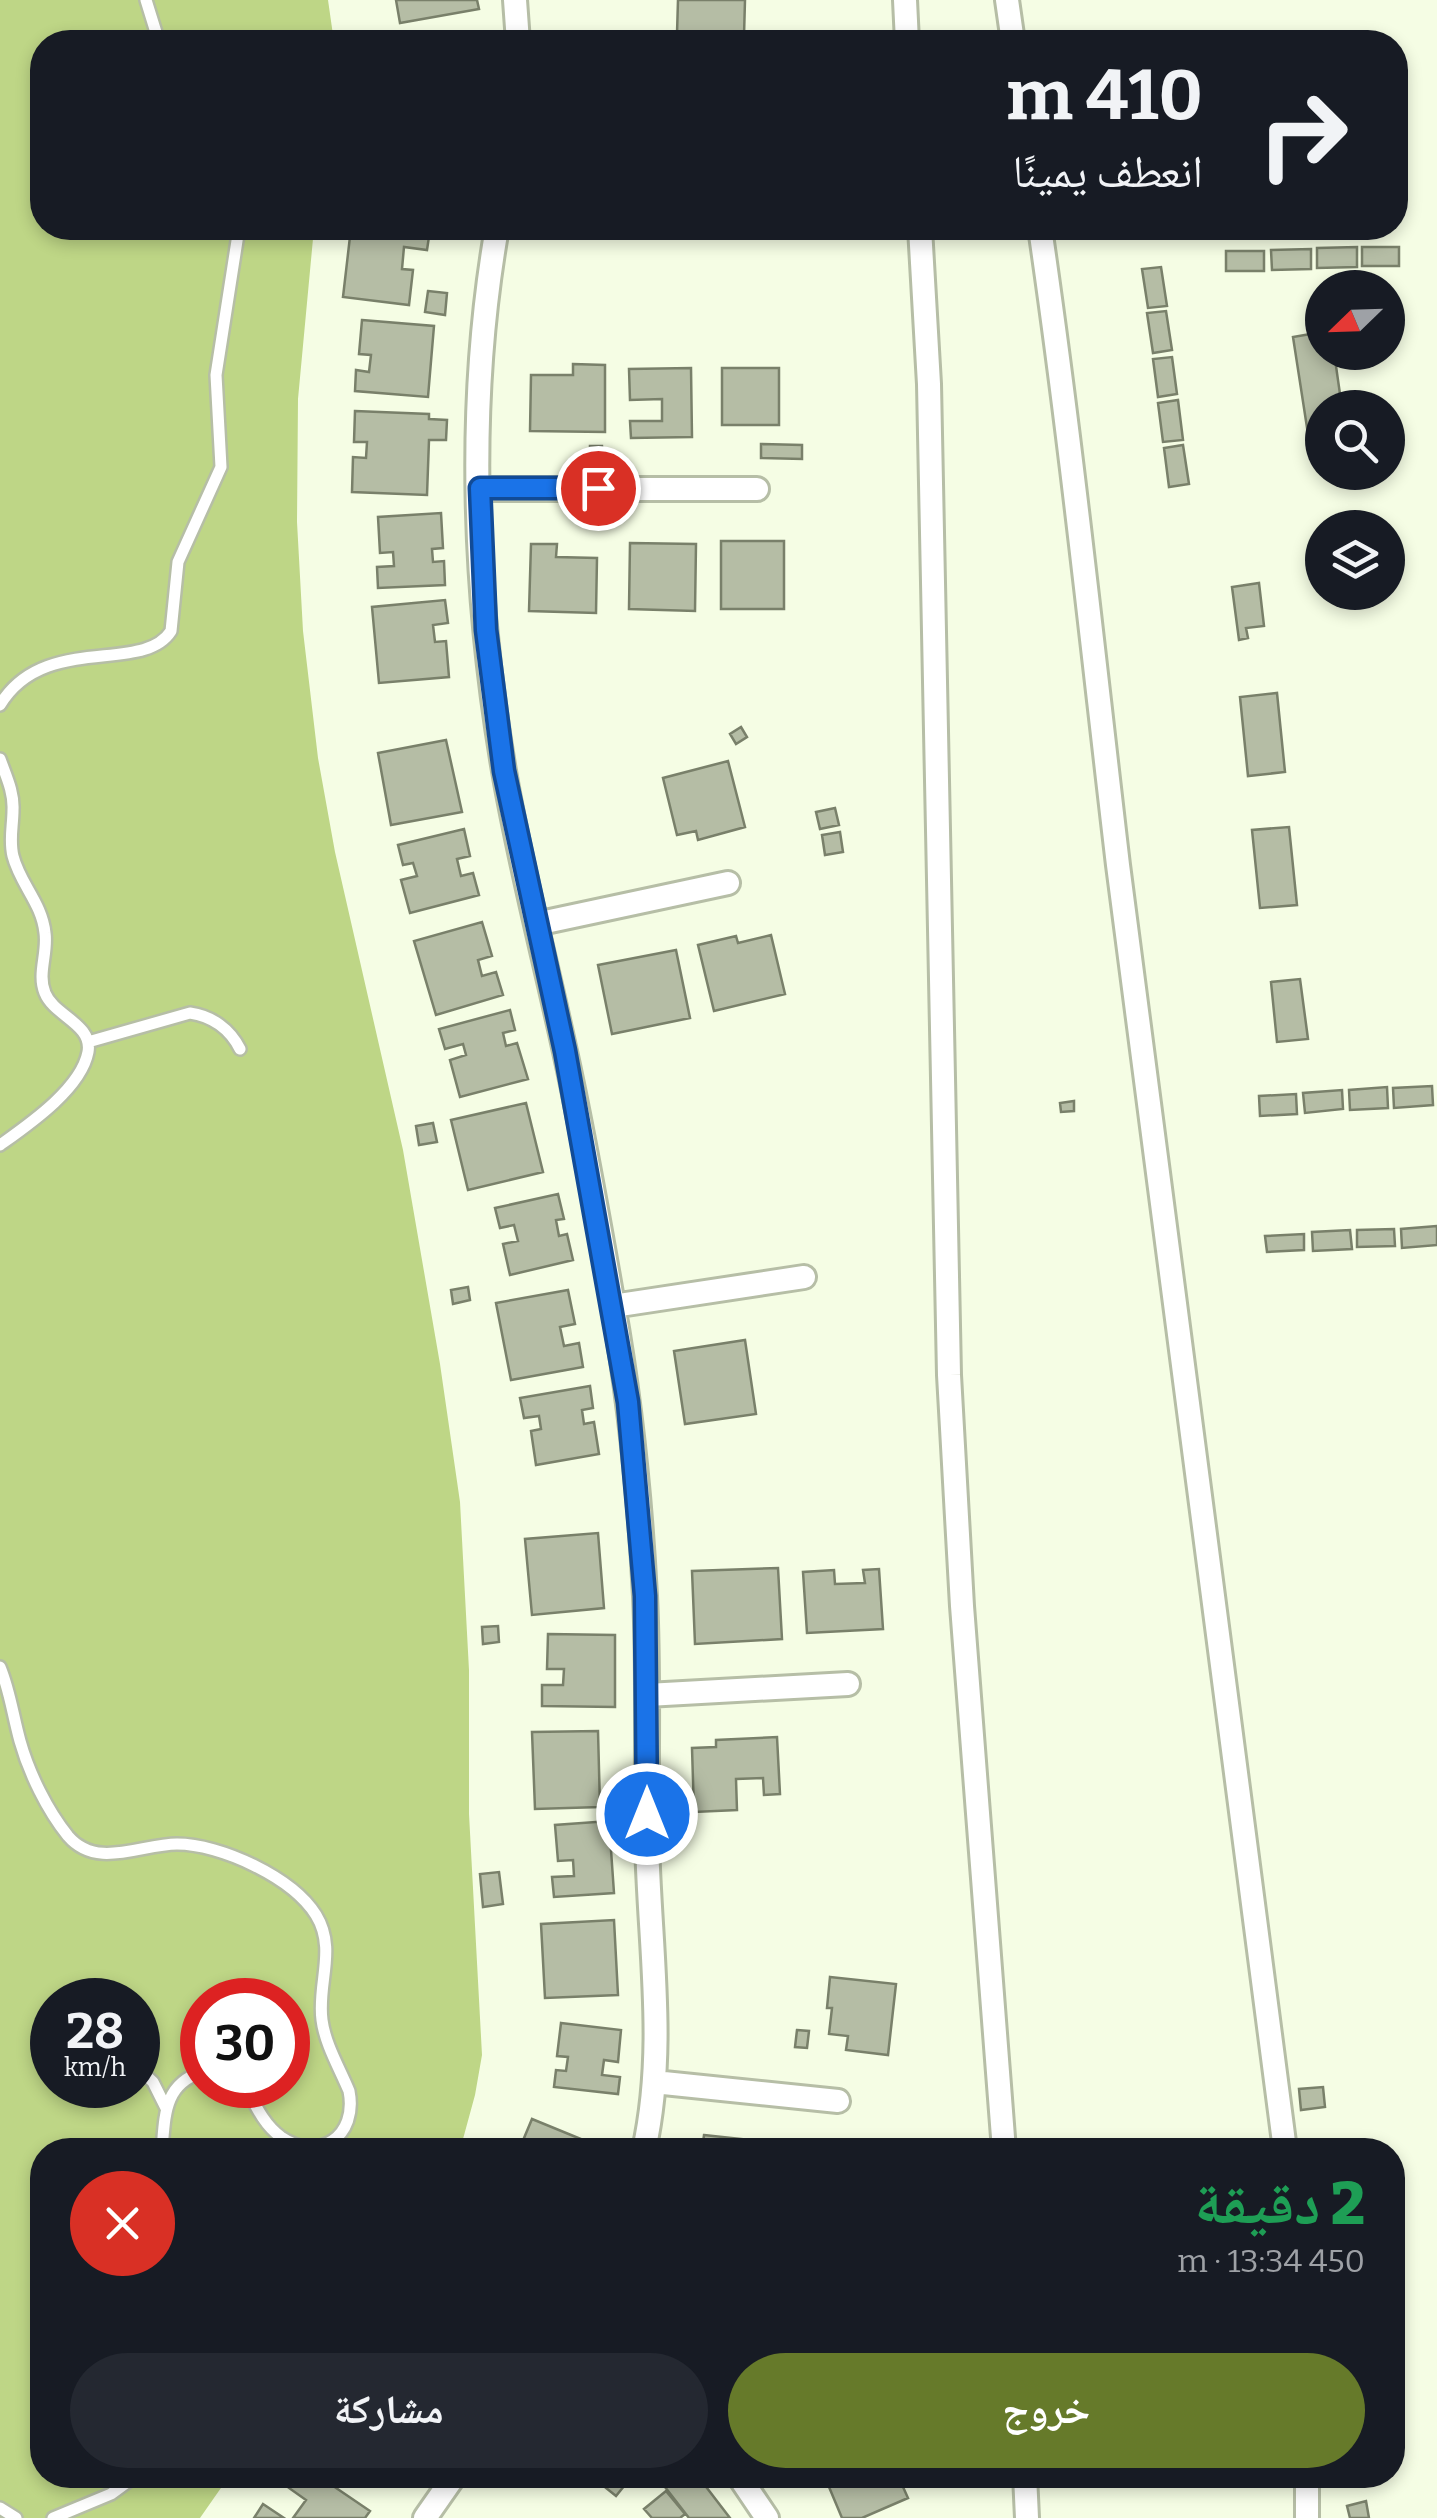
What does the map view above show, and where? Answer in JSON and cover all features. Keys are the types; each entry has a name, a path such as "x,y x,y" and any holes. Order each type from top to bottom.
{"street":[{"path":"515,0 517,30"},
{"path":"904,0 906,30"},
{"path":"1007,0 1011,30"},
{"path":"495,240 485,323 478,438 481,560 494,706 613,1306 638,1496 645,1596 648,1853 658,2012 646,2138"},
{"path":"921,240 929,400 948,1375 1003,2138"},
{"path":"1042,240 1064,390 1118,866 1180,1357 1283,2138"},
{"path":"480,488 756,489"},
{"path":"536,924 728,883"},
{"path":"613,1306 804,1277"},
{"path":"647,1694 848,1684"},
{"path":"654,2082 838,2101"},
{"path":"424,2518 446,2488"},
{"path":"747,2488 767,2518"},
{"path":"1025,2488 1027,2518"},
{"path":"1307,2488 1307,2518"}],"lane":[{"path":"146,0 156,30"},
{"path":"0,705 20,679 34,671 78,658 153,648 171,631 178,562 221,467 216,375 237,240"},
{"path":"0,759 12,796 14,859 43,918 45,994 58,1011 80,1027 88,1042 86,1058 60,1096 0,1145"},
{"path":"88,1042 184,1013 196,1013 220,1025 240,1049"},
{"path":"0,1667 34,1777 76,1844 97,1854 176,1844 222,1852 264,1872 295,1893 317,1917 326,1946 322,2022 349,2092 351,2113 342,2132 334,2138"},
{"path":"163,2138 166,2108 180,2082"},
{"path":"160,2093 166,2108"},
{"path":"258,2108 267,2124 286,2138"},
{"path":"52,2518 119,2488"},
{"path":"0,2508 16,2518"}],"green space":[{"path":"0,0 328,0 332,30 30,30 30,240 313,240 298,399 297,522 303,631 318,758 335,852 403,1150 460,1502 469,1670 469,1814 482,2055 463,2138 30,2138 30,2488 221,2488 200,2518 0,2518"}],"building":[{"path":"396,0 477,0 479,9 400,23"},
{"path":"678,0 745,0 744,30 677,30"},
{"path":"350,240 428,240 427,250 404,247 402,269 413,270 409,305 343,297"},
{"path":"1357,247 1357,267 1317,268 1317,248"},
{"path":"1362,247 1399,247 1399,266 1362,266"},
{"path":"1311,249 1311,269 1272,270 1271,250"},
{"path":"1226,251 1264,251 1264,271 1226,271"},
{"path":"1161,267 1167,306 1148,308 1142,269"},
{"path":"428,291 447,293 445,315 425,312"},
{"path":"1166,311 1172,350 1153,353 1147,313"},
{"path":"362,320 434,326 428,397 355,391 356,370 369,372 371,355 359,354"},
{"path":"1305,335 1305,370 1337,370 1339,390 1305,390 1305,415 1293,337"},
{"path":"1172,357 1177,394 1158,397 1153,359"},
{"path":"573,364 605,365 605,432 530,431 531,375 573,375"},
{"path":"691,368 692,437 631,438 630,421 662,421 662,399 630,400 629,369"},
{"path":"722,368 779,368 779,425 722,425"},
{"path":"1178,400 1183,440 1163,442 1158,403"},
{"path":"355,411 429,414 429,419 447,420 446,440 429,440 427,495 352,492 353,457 366,458 367,442 354,442"},
{"path":"761,444 802,445 802,459 761,458"},
{"path":"1183,445 1189,484 1169,487 1164,448"},
{"path":"590,446 602,446 603,459 590,459"},
{"path":"441,513 443,548 432,549 433,562 444,561 445,585 378,588 377,567 394,566 393,552 380,553 378,517"},
{"path":"721,541 784,541 784,609 721,609"},
{"path":"630,543 696,544 695,611 629,609"},
{"path":"531,544 557,544 556,557 597,558 596,613 529,611"},
{"path":"1259,583 1264,626 1246,628 1248,638 1239,640 1232,587"},
{"path":"445,600 448,623 433,625 435,642 446,641 449,677 379,683 372,607"},
{"path":"1277,693 1285,772 1248,776 1240,697"},
{"path":"741,727 747,737 736,744 730,734"},
{"path":"446,740 462,812 391,825 378,753"},
{"path":"728,761 745,827 698,840 696,831 677,835 663,778"},
{"path":"835,808 839,825 820,829 816,812"},
{"path":"1289,827 1297,905 1260,908 1252,830"},
{"path":"464,829 470,856 457,859 461,876 473,873 479,895 410,913 401,880 417,876 413,863 403,865 398,845"},
{"path":"840,832 843,852 825,855 822,835"},
{"path":"482,922 492,956 478,960 482,976 496,972 503,995 436,1015 414,941"},
{"path":"771,935 785,994 714,1011 698,945 736,936 738,943"},
{"path":"676,950 690,1018 612,1034 598,965"},
{"path":"1300,979 1308,1039 1277,1042 1271,982"},
{"path":"510,1010 515,1030 503,1033 506,1046 517,1043 528,1079 460,1097 450,1060 466,1055 463,1044 445,1049 439,1029"},
{"path":"1432,1086 1433,1105 1394,1108 1393,1088"},
{"path":"1387,1087 1388,1108 1350,1110 1349,1090"},
{"path":"1342,1090 1343,1109 1305,1113 1303,1093"},
{"path":"1296,1094 1297,1114 1260,1116 1259,1096"},
{"path":"1074,1101 1074,1111 1061,1112 1060,1103"},
{"path":"526,1103 543,1172 468,1190 451,1120"},
{"path":"433,1123 437,1142 419,1145 416,1126"},
{"path":"558,1194 564,1219 556,1220 559,1236 567,1234 573,1260 510,1275 503,1244 518,1241 514,1225 500,1228 495,1208"},
{"path":"1437,1226 1437,1245 1402,1248 1401,1229"},
{"path":"1394,1229 1395,1246 1357,1247 1357,1230"},
{"path":"1350,1230 1352,1249 1313,1251 1312,1232"},
{"path":"1304,1234 1304,1250 1267,1252 1265,1236"},
{"path":"468,1287 470,1300 453,1304 451,1290"},
{"path":"568,1290 575,1324 560,1327 564,1346 579,1343 583,1367 511,1380 496,1303"},
{"path":"745,1340 756,1414 685,1424 674,1351"},
{"path":"590,1386 593,1408 582,1410 584,1424 594,1422 599,1454 536,1465 531,1431 541,1429 539,1416 524,1418 520,1398"},
{"path":"598,1533 604,1608 532,1615 525,1539"},
{"path":"778,1568 782,1639 695,1644 692,1571"},
{"path":"879,1569 883,1629 807,1633 803,1572 834,1570 835,1584 865,1583 863,1570"},
{"path":"498,1626 499,1642 483,1644 482,1627"},
{"path":"548,1634 615,1635 615,1707 542,1706 542,1685 563,1685 564,1669 547,1669"},
{"path":"598,1731 600,1807 535,1809 532,1732"},
{"path":"777,1737 780,1794 764,1795 763,1778 736,1779 737,1810 694,1812 692,1748 716,1747 716,1740"},
{"path":"609,1821 614,1893 554,1897 552,1877 574,1876 573,1860 558,1861 555,1825"},
{"path":"499,1872 503,1904 483,1907 480,1874"},
{"path":"614,1920 618,1995 545,1998 541,1924"},
{"path":"830,1977 896,1984 888,2055 846,2050 848,2036 829,2034"},
{"path":"561,2023 621,2030 618,2062 604,2060 602,2075 620,2077 618,2094 554,2087 556,2070 566,2071 568,2057 557,2056"},
{"path":"797,2030 809,2031 807,2048 795,2047"},
{"path":"1323,2087 1325,2107 1301,2110 1299,2089"},
{"path":"532,2119 578,2138 524,2138"},
{"path":"289,2488 336,2488 370,2511 365,2518 293,2518 306,2500"},
{"path":"606,2488 622,2488 616,2496"},
{"path":"666,2488 707,2488 730,2518 689,2518"},
{"path":"829,2488 904,2488 908,2498 862,2518 842,2518"},
{"path":"666,2491 685,2514 680,2518 652,2518 644,2509"},
{"path":"1366,2501 1369,2518 1350,2518 1347,2506"},
{"path":"263,2504 284,2518 254,2518"}],"route":[{"path":"598,488 480,488 481,560 504,771 565,1051 628,1402 645,1596 647,1814"}]}
